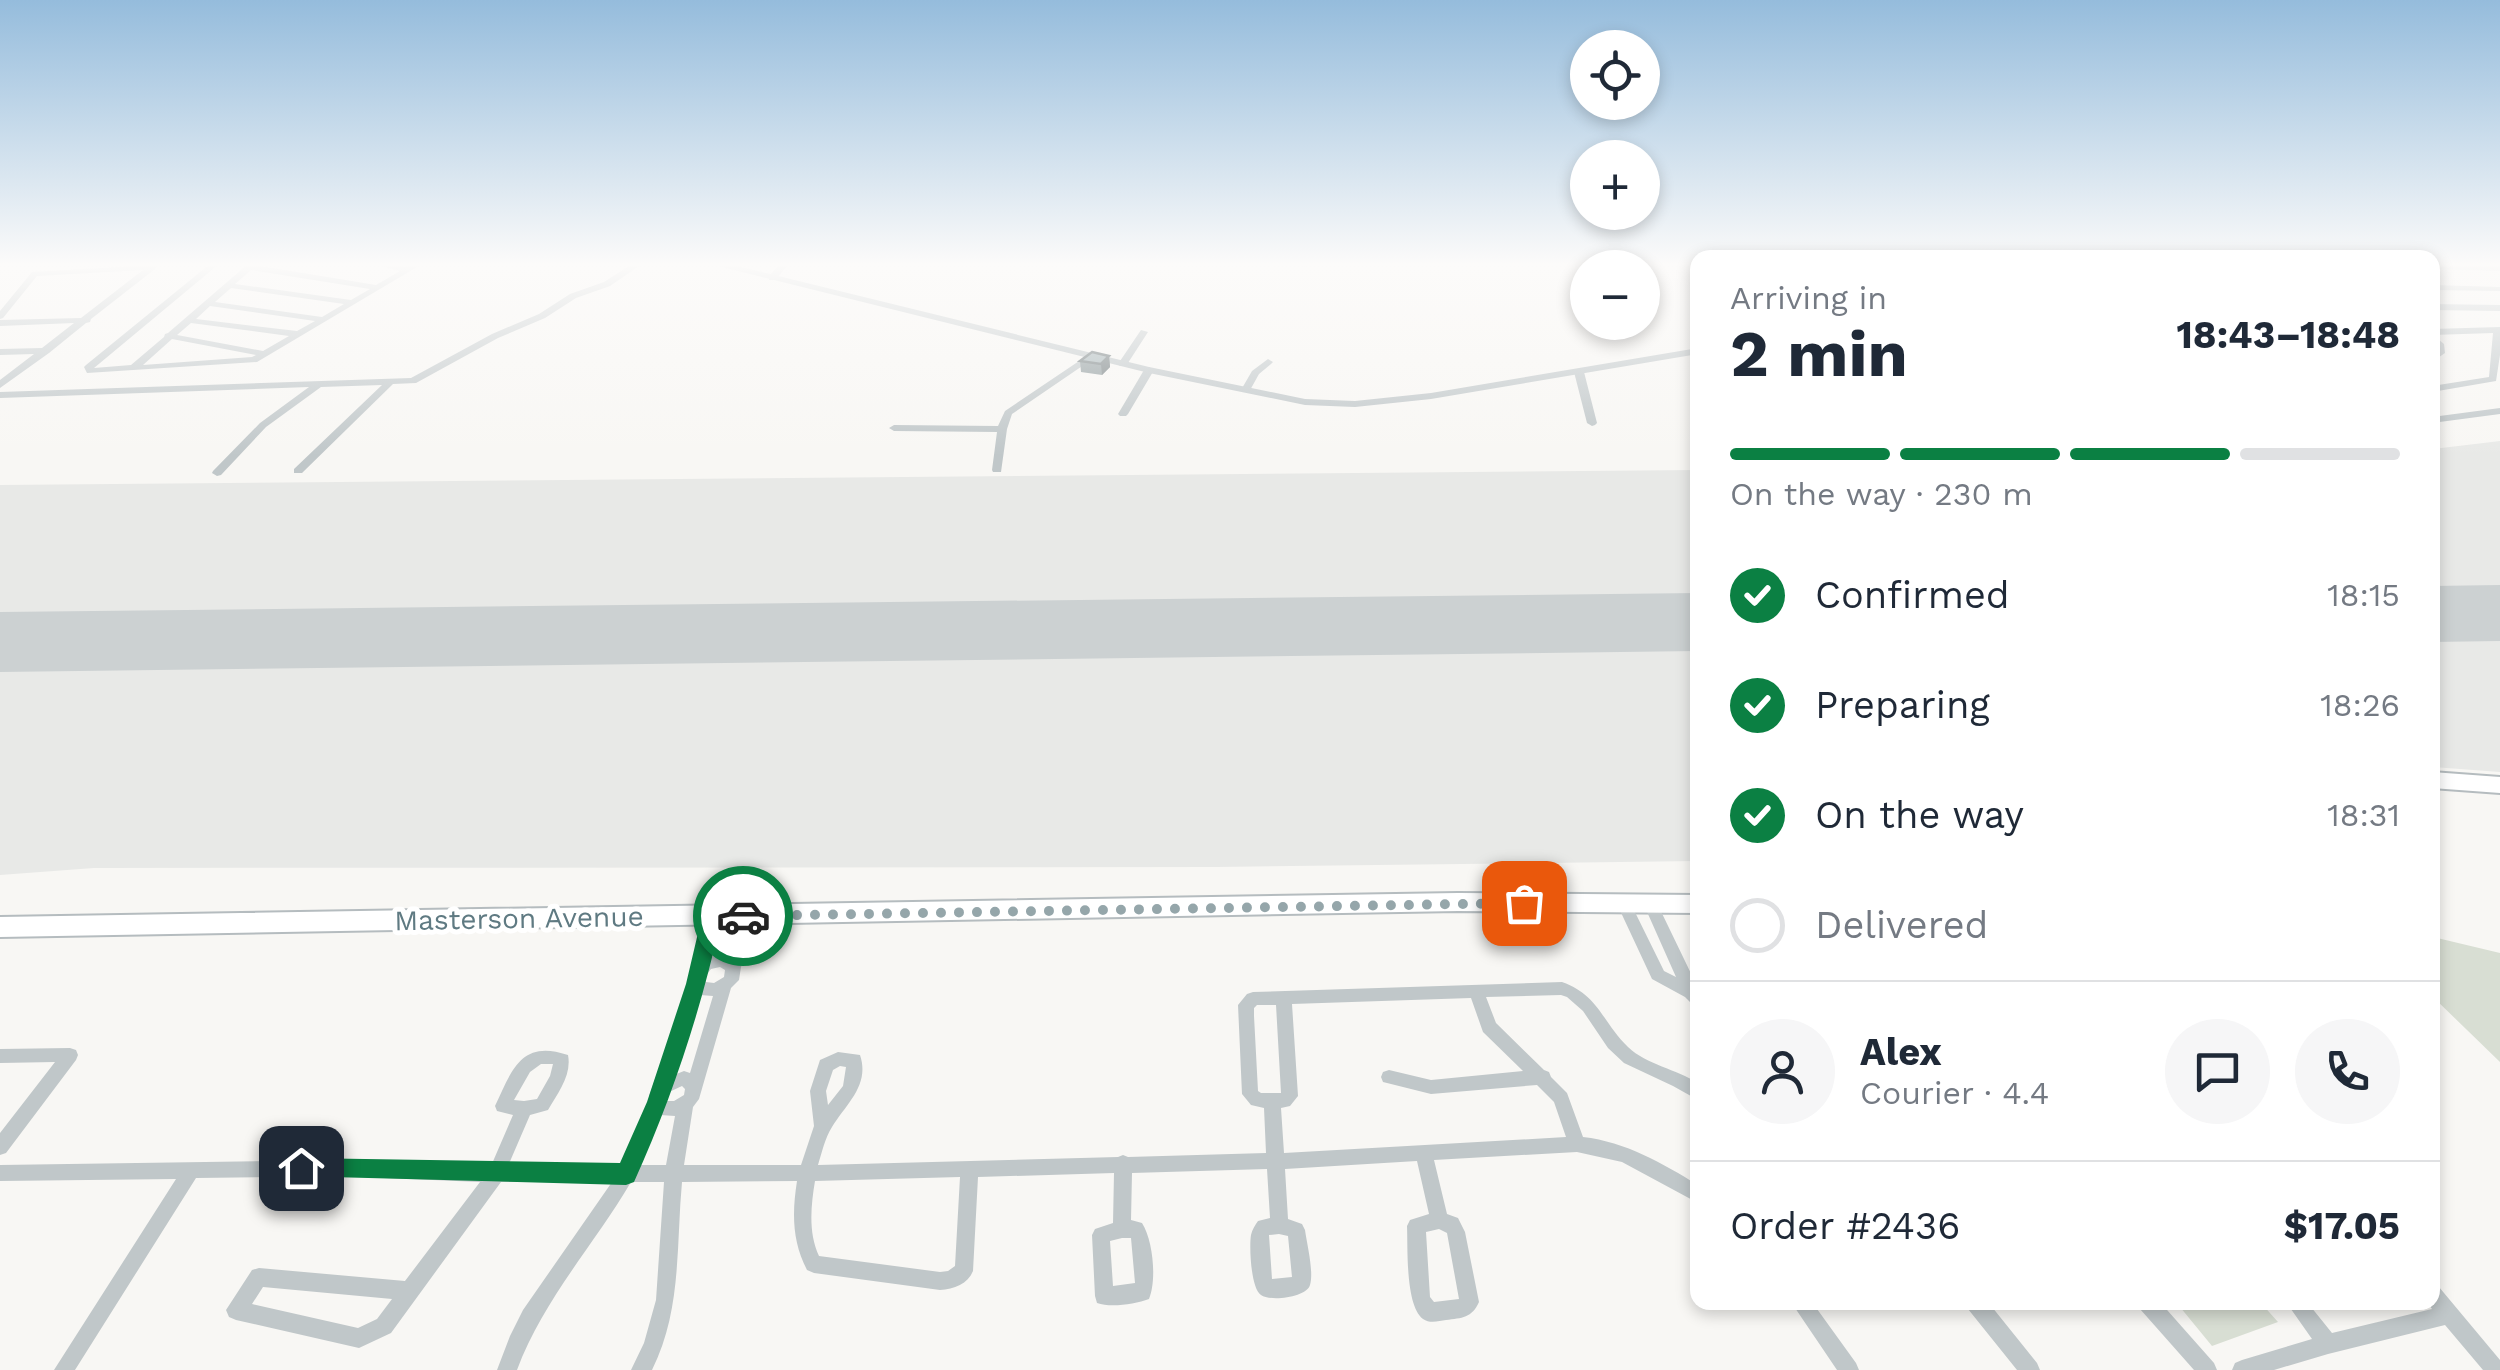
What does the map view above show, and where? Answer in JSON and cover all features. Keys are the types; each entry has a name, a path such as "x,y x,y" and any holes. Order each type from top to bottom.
{"main road":[{"path":"2440,781 2500,785"},
{"name":"Masterson Avenue","path":"0,927 1458,902 1690,904"}],"street":[{"path":"1,383 76,328"},
{"path":"137,328 90,370 246,363 307,328"},
{"path":"134,368 178,328"},
{"path":"249,328 297,334"},
{"path":"0,396 320,383 389,384 422,377 514,328"},
{"path":"977,328 1149,370 1305,402 1355,404 1432,396 1690,352"},
{"path":"2440,334 2499,330 2498,373 2489,381 2440,387"},
{"path":"1123,364 1144,332"},
{"path":"168,336 266,354"},
{"path":"0,352 46,351"},
{"path":"997,470 1002,429 1015,404 1092,356"},
{"path":"1246,390 1255,373 1268,362"},
{"path":"1123,414 1149,370"},
{"path":"1579,372 1592,423"},
{"path":"217,473 263,425 320,383"},
{"path":"298,470 389,384"},
{"path":"2440,419 2500,411"},
{"path":"894,428 1002,429"},
{"path":"1624,904 1658,975 1690,993"},
{"path":"1651,904 1690,987"},
{"path":"508,1370 517,1337 541,1295 626,1174 659,1095 698,977 712,916"},
{"path":"733,967 755,916"},
{"path":"1644,949 1670,946"},
{"path":"641,1370 657,1339 666,1302 674,1174 686,1105 724,986 734,974 733,967 729,962 714,961 698,977"},
{"path":"698,977 707,990 724,986"},
{"path":"1284,998 1290,1096 1284,1102 1256,1100 1250,1094 1246,1005 1253,999 1284,998 1476,992 1572,990 1581,996 1622,1051 1690,1087"},
{"path":"1476,992 1489,1027 1543,1076 1561,1098 1577,1144"},
{"path":"0,1056 70,1055 0,1148"},
{"path":"1389,1077 1431,1088 1543,1076"},
{"path":"659,1095 684,1078 694,1086"},
{"path":"659,1095 668,1110 686,1105"},
{"path":"1272,1102 1279,1225"},
{"path":"408,1291 259,1277 236,1310 358,1338 384,1326 496,1174 524,1109"},
{"path":"823,1126 810,1173 802,1231 808,1258 814,1264 951,1280 964,1271 969,1170"},
{"path":"0,1173 192,1168 496,1174 810,1173 1277,1161 1577,1144 1610,1147 1628,1154 1690,1189"},
{"path":"1424,1154 1439,1220"},
{"path":"1122,1229 1123,1163"},
{"path":"64,1370 192,1168"},
{"path":"1439,1220 1452,1224 1456,1232 1469,1302 1464,1308 1430,1312 1421,1302 1416,1226 1439,1220"},
{"path":"2440,1303 2496,1370"},
{"path":"1806,1310 1849,1370"},
{"path":"1981,1310 2030,1370"},
{"path":"2155,1310 2206,1370"},
{"path":"2301,1310 2328,1344"},
{"path":"2242,1370 2450,1314"}],"shaded area":[{"path":"2500,441 2500,772 2440,768 2440,448"},
{"path":"1690,470 1690,861 1216,867 94,868 0,875 0,485"},
{"path":"2440,939 2500,953 2500,1062 2440,1004"},
{"path":"2182,1310 2267,1310 2278,1322 2212,1346"}],"building":[{"path":"1092,352 1109,356 1101,364 1080,361"}],"runway":[{"path":"2440,614 2500,613"},
{"path":"0,642 1690,622"}],"way so far":[{"path":"743,916 1524,903"}],"route":[{"path":"301,1168 626,1174 658,1102 696,984 712,916 743,916"}]}
